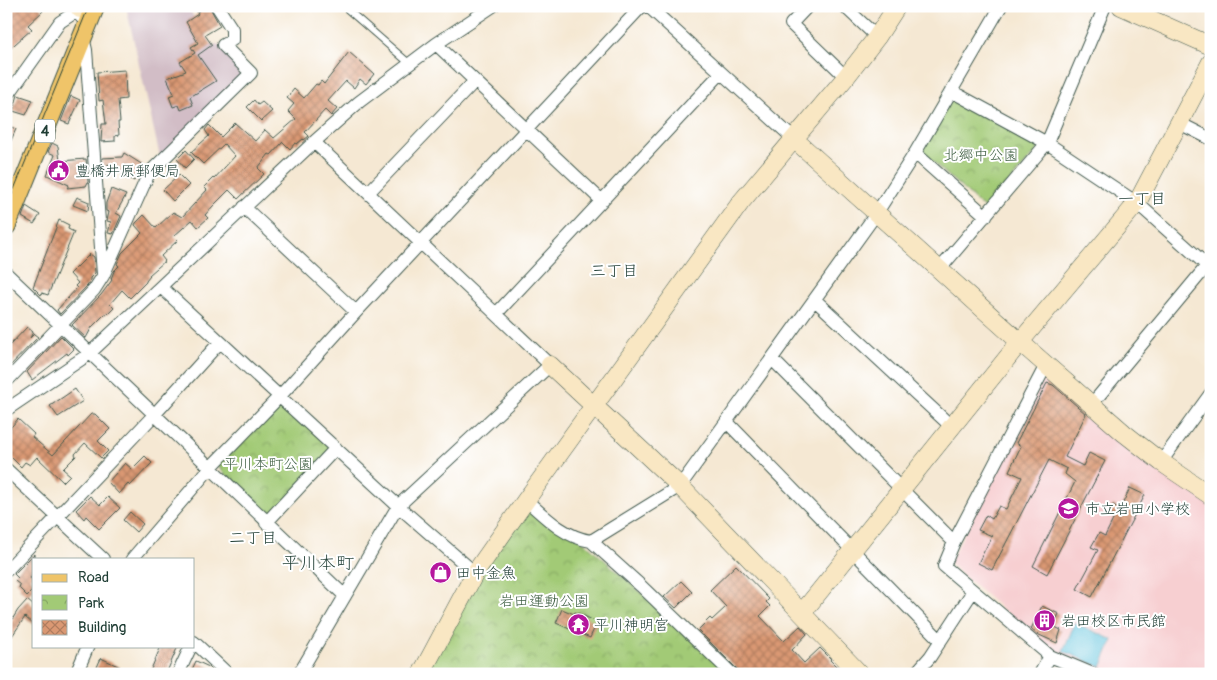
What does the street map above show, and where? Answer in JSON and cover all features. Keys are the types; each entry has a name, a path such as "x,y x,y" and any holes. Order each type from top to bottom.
{"main road":[{"name":"4","path":"6,226 83,37 84,7"},
{"name":"4","path":"6,192 84,7"}],"street":[{"path":"6,382 94,290 103,276 149,173 252,73 223,45 232,40 232,29 217,6"},
{"path":"6,410 89,354 244,207 359,102 436,44 493,6"},
{"path":"133,558 210,468 280,396 642,6"},
{"path":"648,6 876,214 1124,433 1161,462 1211,496"},
{"path":"808,6 790,24 846,77"},
{"path":"844,6 877,37"},
{"path":"421,674 475,573 526,500 741,202 846,77 877,37 897,6"},
{"path":"591,541 680,486 876,214 915,153 1001,6"},
{"path":"939,270 1047,143 1105,6"},
{"path":"1121,6 1211,46"},
{"path":"6,98 60,22 84,7"},
{"path":"83,37 86,50 103,276"},
{"path":"436,44 474,82 602,200"},
{"path":"802,613 1020,342 1137,203 1211,62"},
{"path":"496,314 721,73"},
{"path":"368,193 474,82"},
{"path":"951,91 1047,143 1137,203 1209,265 1092,404"},
{"path":"1179,123 1211,139"},
{"path":"314,142 550,366 680,486 860,674"},
{"path":"915,153 986,216"},
{"path":"244,207 356,312"},
{"path":"6,273 266,523 345,596"},
{"path":"161,287 398,506 475,573"},
{"path":"815,300 952,427"},
{"path":"6,571 154,415 220,342"},
{"path":"772,359 954,542"},
{"path":"1046,365 954,542 944,566 1050,656 1093,674"},
{"path":"300,674 398,506 550,366"},
{"path":"1161,462 1211,393"},
{"path":"726,422 940,640"},
{"path":"266,523 336,448"},
{"path":"6,469 103,558"},
{"path":"526,500 558,528 582,540 591,541 641,586 732,674"},
{"path":"915,674 930,657 973,591"},
{"path":"195,643 228,674"},
{"path":"76,674 87,648"},
{"path":"178,674 190,648"},
{"path":"1040,674 1050,656"}],"lane":[{"path":"350,6 347,9 410,64"}],"shaded area":[{"path":"126,6 187,6 213,46 219,45 243,73 160,157"},
{"path":"1049,375 1211,504 1211,667 1207,674 1103,674 1050,651 949,563 1045,376"}],"green space":[{"name":"北郷中公園","path":"953,96 1040,147 986,210 921,151"},
{"name":"平川本町公園","path":"274,402 286,403 336,448 266,523 216,464"},
{"name":"岩田運動公園","path":"526,500 582,540 732,674 421,674"}],"water":[{"path":"1075,623 1113,640 1101,667 1063,651"}],"building":[{"path":"6,6 39,6 43,11 28,25 32,29 6,52"},
{"path":"209,6 220,26 205,35 212,45 198,55 216,81 190,97 193,105 181,110 179,105 173,107 169,96 174,94 167,78 186,71 180,62 195,53 191,47 198,43 186,22"},
{"path":"349,52 374,74 366,84 360,79 354,88 346,81 328,101 337,109 331,116 325,110 305,132 309,136 297,144 295,143 290,149 283,142 271,155 269,154 258,168 264,174 238,199 229,190 205,215 208,218 198,227 192,220 174,236 178,240 161,256 165,261 149,275 146,282 130,298 122,290 110,304 114,308 92,327 86,338 72,325 101,295 112,280 114,271 119,266 117,264 122,253 142,233 135,225 136,223 144,215 156,228 173,212 182,217 207,190 204,187 235,156 224,144 203,164 191,152 209,136 205,130 209,125 221,137 235,123 255,141 265,130 274,138 296,119 288,111 294,104 287,98 294,89 304,98 316,84 318,85 321,81 324,84"},
{"path":"125,70 126,99 118,100 119,135 115,136 115,141 101,142 102,124 106,124 103,100 99,101 97,72"},
{"path":"18,95 33,100 26,115 13,111"},
{"path":"71,96 80,100 69,124 61,121"},
{"path":"254,100 258,105 262,102 272,111 261,121 247,107"},
{"path":"6,125 16,129 6,152"},
{"path":"52,143 58,146 60,161 86,159 88,182 86,186 67,188 69,185 47,175 55,155 48,152"},
{"path":"186,150 194,159 185,168 177,159"},
{"path":"124,153 143,165 134,181 108,164 108,175 104,176 102,158 122,157"},
{"path":"179,175 189,185 173,201 163,190"},
{"path":"111,189 126,195 116,213 121,216 113,234 108,233 111,222 107,221 109,212 106,211 106,203"},
{"path":"77,197 89,202 88,211 73,205"},
{"path":"26,206 40,215 34,224 22,217"},
{"path":"59,220 69,225 68,229 74,232 48,295 42,293 41,295 33,287"},
{"path":"90,254 94,257 95,273 90,278 88,285 60,314 57,310 77,288 75,286 78,283 70,274"},
{"path":"27,327 33,332 30,338 34,334 38,337 6,370 6,341 10,345"},
{"path":"61,336 74,349 32,380 27,372"},
{"path":"1047,383 1053,385 1086,414 1065,457 1083,466 1089,453 1105,461 1047,574 1033,566 1075,482 1065,474 1067,469 1049,460 992,570 978,563 992,536 978,530 986,515 992,519 999,506 1006,509 1022,477 1009,471 1021,446 1016,443"},
{"path":"75,389 83,401 58,417 50,406"},
{"path":"91,414 95,414 110,429 98,441 108,451 101,458 85,443 75,454 76,456 63,469 70,475 63,482 37,457 30,465 25,462 21,467 6,452 6,433 18,419 34,434 32,437 53,455"},
{"path":"145,456 152,463 130,486 128,484 119,494 108,482 125,463 132,469"},
{"path":"1130,488 1145,495 1092,597 1077,589 1098,550 1091,547 1099,533 1105,536 1115,516 1109,513 1113,505 1120,509"},
{"path":"90,496 100,505 108,497 120,508 99,529 86,516 84,519 76,510"},
{"path":"130,512 143,524 136,532 123,520"},
{"path":"34,554 34,558 32,558 32,576 30,578 32,580 32,591 27,596 19,588 20,585 15,581 18,578 14,574"},
{"path":"736,565 769,599 766,602 770,606 760,616 784,641 800,626 807,634 792,650 804,663 820,648 844,674 827,674 822,669 817,674 742,674 698,630 710,618 712,620 726,607 710,590"},
{"path":"681,581 692,592 676,608 664,597"},
{"path":"27,600 32,604 32,623 25,617 6,645 6,621 10,623"},
{"name":"岩田校区市民館","path":"1042,606 1059,614 1053,626 1061,630 1057,643 1037,634 1031,629"},
{"name":"平川神明宮","path":"562,609 574,614 575,612 597,622 590,638 556,623"},
{"path":"160,648 177,648 166,674 149,674"},
{"path":"101,658 120,667 116,674 94,674"},
{"path":"196,661 209,667 216,674 190,674"}],"tram line":[{"path":"6,209 89,6"}],"place":[{"name":"豊橋井原郵便局","path":"59,171"},
{"name":"市立岩田小学校","path":"1069,509"},
{"name":"田中金魚","path":"440,573"},
{"name":"岩田校区市民館","path":"1045,621"},
{"name":"平川神明宮","path":"578,625"}],"district":[{"name":"一丁目","path":"1142,199"},
{"name":"三丁目","path":"614,271"},
{"name":"二丁目","path":"253,538"},
{"name":"平川本町","path":"318,563"}]}
